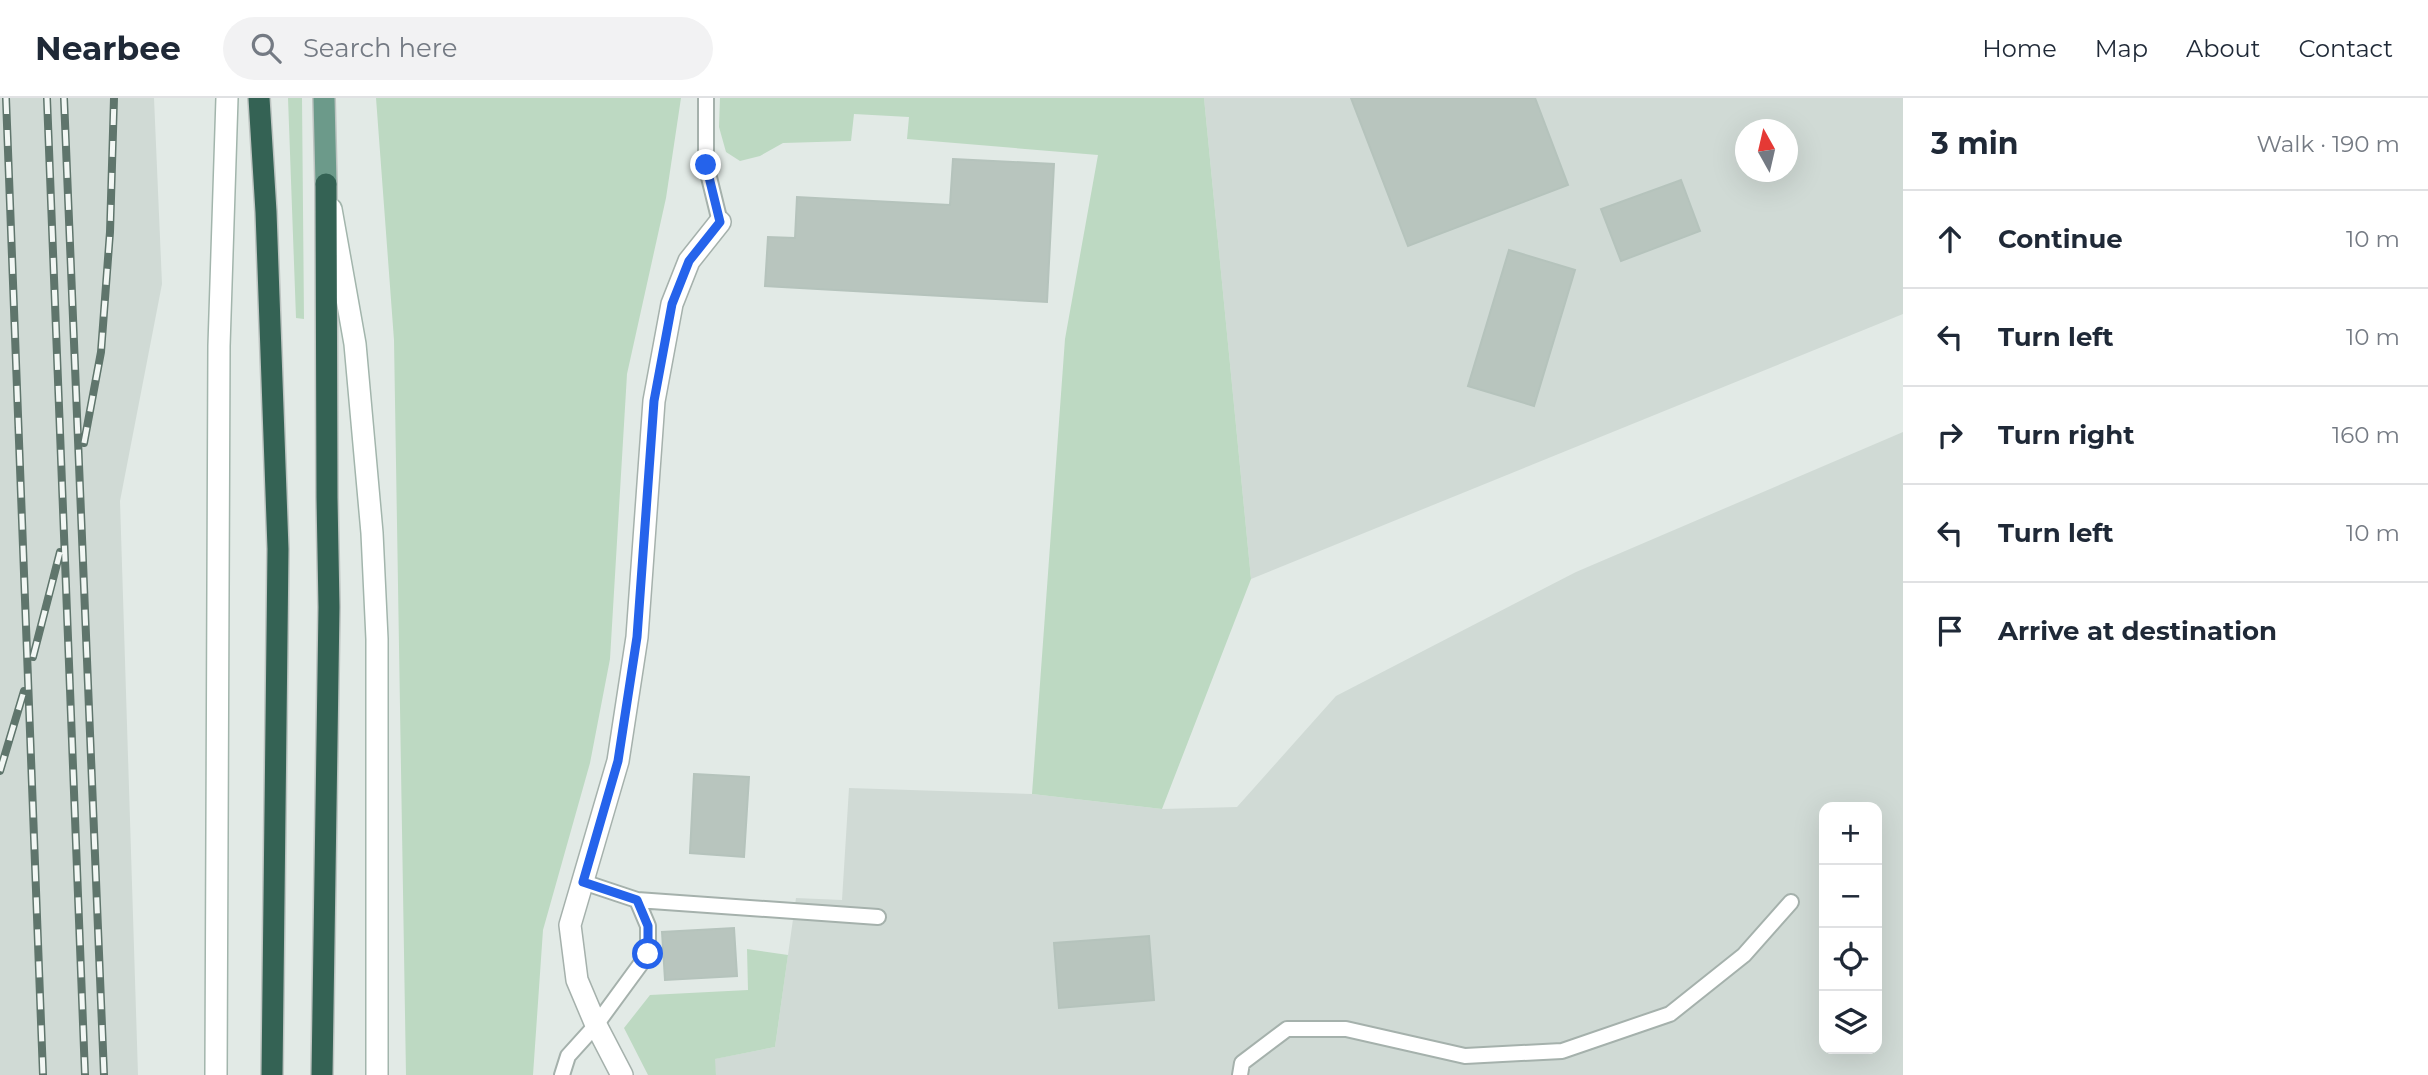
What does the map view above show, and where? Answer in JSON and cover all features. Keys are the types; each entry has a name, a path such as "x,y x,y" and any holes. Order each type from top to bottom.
{"highway":[{"path":"259,98 266,212 278,549 272,1075"},
{"path":"321,1075 329,607 326,184"}],"main road":[{"path":"216,1075 219,346 227,98"},
{"path":"324,98 326,184 355,344 372,533 377,639 377,1075"},
{"path":"622,1075 596,1026 578,980 570,925 618,761 637,637 654,401 672,304 689,261 720,222"}],"lane":[{"path":"706,98 706,165 720,222"},
{"path":"583,882 637,900 878,917"},
{"path":"562,1075 568,1056 596,1026 648,954 648,926 637,900"},
{"path":"1241,1075 1242,1063 1287,1029 1346,1029 1465,1056 1562,1051 1670,1014 1744,955 1791,902"}],"shaded area":[{"path":"0,98 154,98 162,284 120,501 138,1075 0,1075"},
{"path":"1204,98 1903,98 1903,314 1251,579"},
{"path":"1903,432 1903,1075 716,1075 714,1059 775,1047 796,898 842,900 849,788 1032,794 1162,809 1237,807 1336,696 1576,572"}],"green space":[{"path":"288,98 302,98 304,319 296,318"},
{"path":"376,98 681,98 666,198 627,374 610,659 590,763 543,930 533,1075 406,1075 394,340"},
{"path":"720,98 1204,98 1251,579 1162,809 1032,794 1065,339 1098,155 907,139 909,117 854,114 851,141 783,143 760,156 740,161 726,152 719,127"},
{"path":"747,949 788,955 775,1047 715,1059 716,1075 648,1075 624,1028 650,995 748,990"}],"building":[{"path":"1351,98 1535,98 1568,185 1408,246"},
{"path":"953,159 1054,164 1047,302 765,286 768,237 795,238 797,197 950,205"},
{"path":"1681,180 1700,231 1621,261 1601,209"},
{"path":"1509,250 1575,270 1534,406 1468,386"},
{"path":"694,774 749,777 744,857 690,853"},
{"path":"734,928 737,976 665,980 662,932"},
{"path":"1149,936 1154,1000 1059,1008 1054,943"}],"railway":[{"path":"6,98 43,1075"},
{"path":"47,98 85,1075"},
{"path":"64,98 104,1075"},
{"path":"84,443 101,352 110,232 114,98"},
{"path":"33,657 60,552"},
{"path":"0,771 24,691"}],"route":[{"path":"648,954 648,926 637,900 583,882 618,761 637,637 654,401 672,304 689,261 720,222 706,165"}]}
